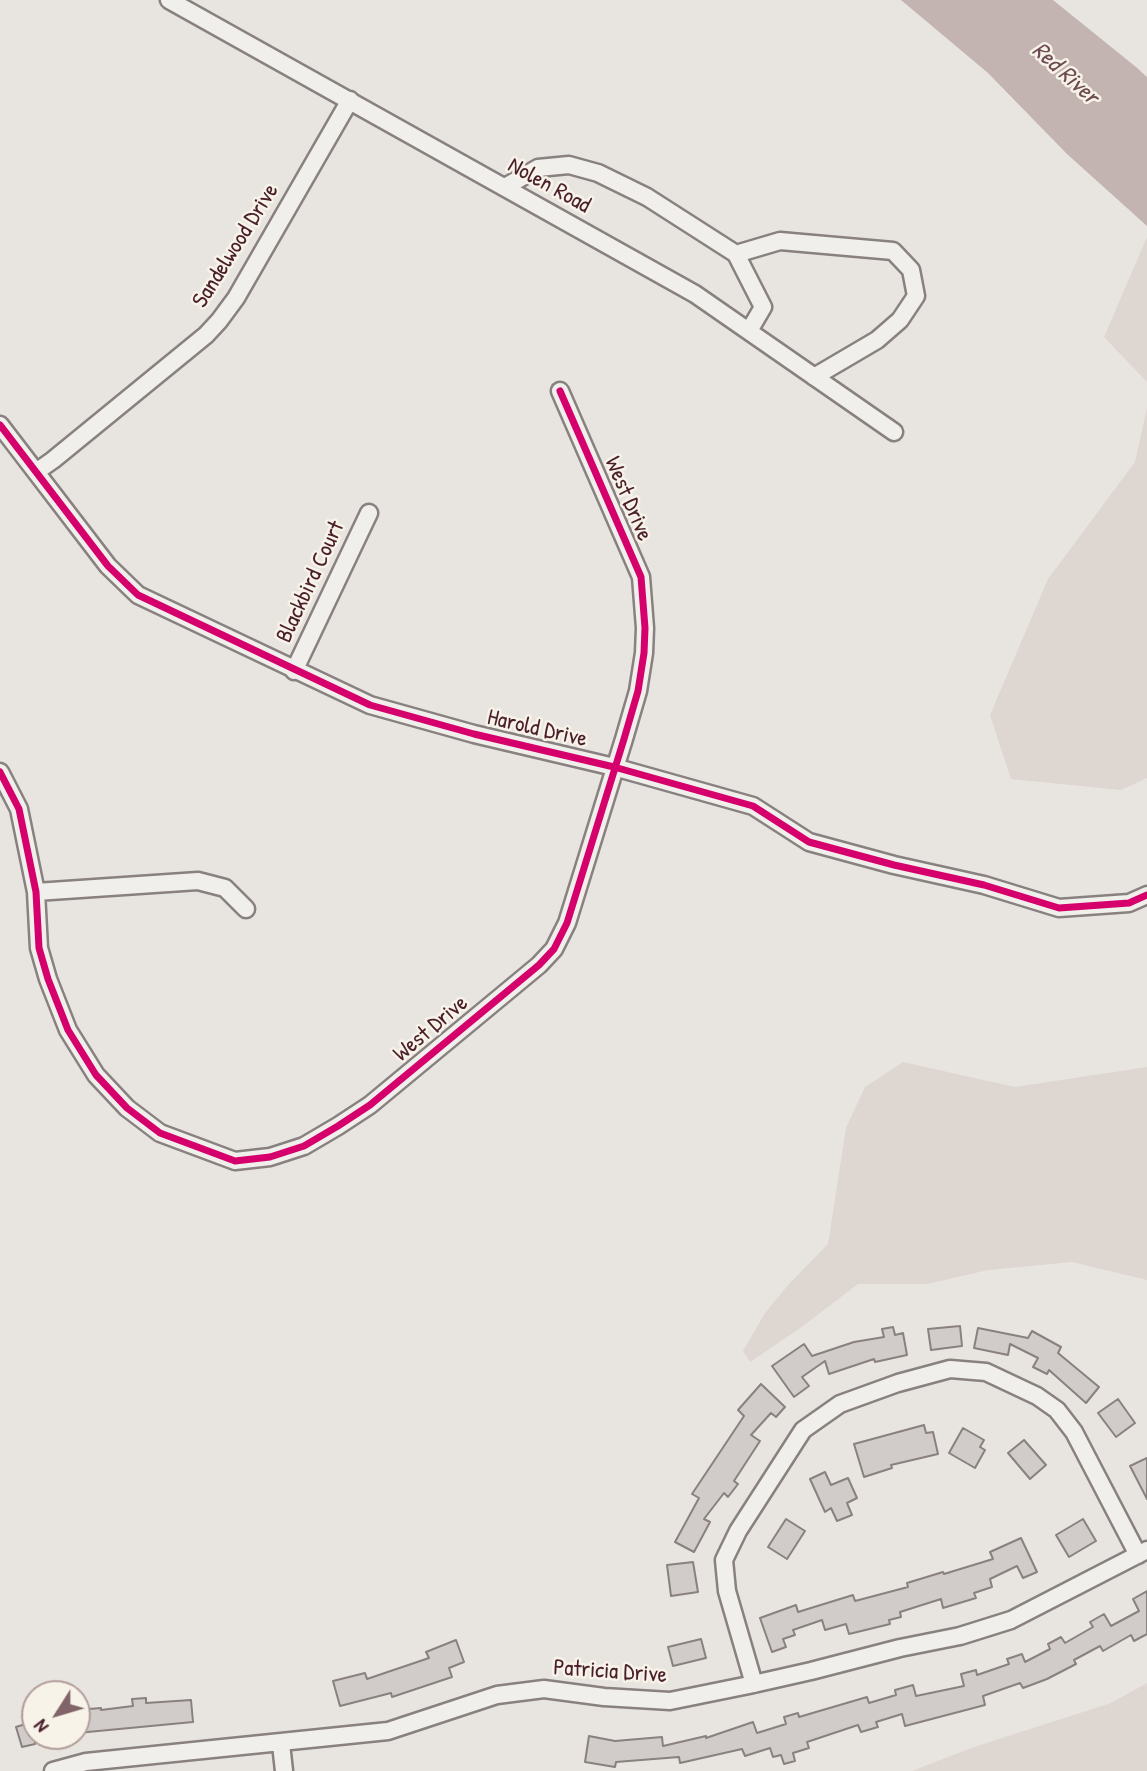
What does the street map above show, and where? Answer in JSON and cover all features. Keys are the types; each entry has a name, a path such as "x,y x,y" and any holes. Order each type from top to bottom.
{"street":[{"name":"Nolen Road","path":"169,0 695,294 894,432"},
{"name":"Sandelwood Drive","path":"36,472 206,335 219,321 236,298 349,100"},
{"path":"505,187 538,168 569,165 598,173 647,197 736,254 763,307 749,331"},
{"path":"736,254 780,241 893,251 911,270 916,296 900,320 877,341 814,377"},
{"name":"West Drive","path":"0,772 19,809 36,892 39,948 48,979 68,1030 96,1075 127,1108 160,1133 234,1161 271,1157 304,1146 370,1105 539,965 554,949 567,923 638,691 645,628 641,578 560,391"},
{"name":"Harold Drive","path":"0,425 108,566 138,595 370,705 474,734 614,767 753,806 809,842 984,885 1059,908 1129,903 1147,895"},
{"name":"Blackbird Court","path":"294,671 369,513"},
{"path":"36,892 198,881 225,888 246,909"},
{"path":"754,1684 727,1591 724,1560 738,1531 803,1430 840,1404 898,1383 950,1369 986,1372 1037,1396 1057,1410 1074,1432 1143,1552"},
{"name":"Patricia Drive","path":"52,1771 86,1762 388,1731 497,1695 544,1689 604,1697 670,1701 754,1684 900,1647 960,1636 1012,1620 1143,1552"},
{"path":"281,1744 284,1771"}],"shaded area":[{"path":"1147,237 1147,382 1104,337"},
{"path":"1147,408 1147,778 1121,790 1011,779 990,715 1048,579 1135,462"},
{"path":"903,1062 1015,1087 1147,1067 1147,1280 1072,1262 988,1270 927,1284 858,1284 750,1362 743,1351 765,1313 828,1244 846,1128 865,1087"},
{"path":"1147,1683 1147,1771 912,1771 974,1747 1111,1703"}],"water":[{"name":"Red River","path":"901,0 1053,0 1147,77 1147,226 1067,154 988,73"}],"building":[{"path":"960,1326 962,1346 931,1350 928,1329"},
{"path":"893,1327 895,1335 903,1333 907,1355 875,1362 874,1359 829,1374 825,1361 802,1377 809,1386 794,1397 772,1366 804,1344 812,1356 854,1342 884,1337 882,1329"},
{"path":"978,1328 1028,1338 1032,1331 1061,1347 1058,1353 1099,1387 1086,1403 1049,1370 1047,1374 1033,1367 1038,1358 1010,1344 1008,1355 974,1348"},
{"path":"761,1384 785,1407 776,1417 771,1413 751,1435 760,1441 734,1481 738,1484 728,1497 724,1493 704,1519 710,1522 694,1552 675,1542 699,1498 692,1494 744,1416 738,1410"},
{"path":"1118,1399 1135,1423 1116,1437 1098,1413"},
{"path":"924,1425 926,1433 933,1432 938,1454 891,1465 892,1468 864,1477 854,1444"},
{"path":"963,1428 984,1440 980,1447 985,1450 975,1468 949,1453"},
{"path":"1024,1440 1046,1465 1030,1479 1008,1453"},
{"path":"1147,1458 1147,1499 1130,1466"},
{"path":"825,1472 831,1485 848,1478 857,1498 847,1503 852,1515 837,1521 831,1508 825,1512 810,1479"},
{"path":"786,1519 805,1531 787,1559 768,1547"},
{"path":"1083,1519 1096,1541 1069,1557 1056,1535"},
{"path":"1021,1538 1037,1572 1023,1578 1017,1566 990,1579 992,1587 974,1593 976,1598 943,1608 941,1599 900,1612 901,1617 889,1620 890,1624 849,1634 846,1624 825,1630 822,1620 793,1630 795,1635 783,1639 786,1647 772,1652 760,1618 796,1605 798,1612 853,1595 855,1601 908,1587 907,1583 993,1559 990,1552"},
{"path":"693,1562 698,1592 671,1596 667,1565"},
{"path":"1147,1591 1147,1634 1134,1641 1131,1635 1103,1651 1100,1646 1074,1660 1076,1664 1047,1679 1023,1688 1020,1683 983,1696 985,1705 905,1726 902,1714 876,1722 878,1727 861,1732 858,1725 807,1742 809,1748 793,1753 795,1761 784,1764 781,1755 773,1757 770,1748 745,1756 742,1749 680,1763 679,1757 616,1762 615,1767 585,1762 589,1736 615,1741 662,1737 663,1746 706,1738 753,1722 757,1733 786,1724 784,1717 798,1713 799,1717 867,1697 869,1703 896,1695 895,1690 913,1685 916,1696 964,1686 961,1674 976,1670 977,1675 1009,1664 1007,1659 1022,1654 1025,1662 1050,1649 1048,1644 1061,1637 1065,1643 1093,1627 1090,1622 1104,1614 1111,1626 1139,1611 1133,1599"},
{"path":"701,1639 706,1658 673,1666 668,1647"},
{"path":"456,1640 464,1662 449,1668 452,1677 392,1697 391,1693 340,1706 333,1681 365,1673 367,1679 429,1658 426,1652"},
{"path":"146,1698 146,1703 191,1700 193,1722 91,1732 91,1709 133,1706 132,1699"},
{"path":"21,1725 21,1744 16,1727"}],"cycle path":[{"path":"0,772 19,809 36,892 39,948 48,979 68,1030 96,1075 127,1108 160,1133 235,1161 270,1157 304,1146 370,1105 539,965 554,949 567,923 638,691 645,628 641,577 560,391"},
{"path":"0,425 108,566 138,595 370,705 474,734 614,767 753,806 809,842 984,885 1059,908 1129,903 1147,895"}]}
